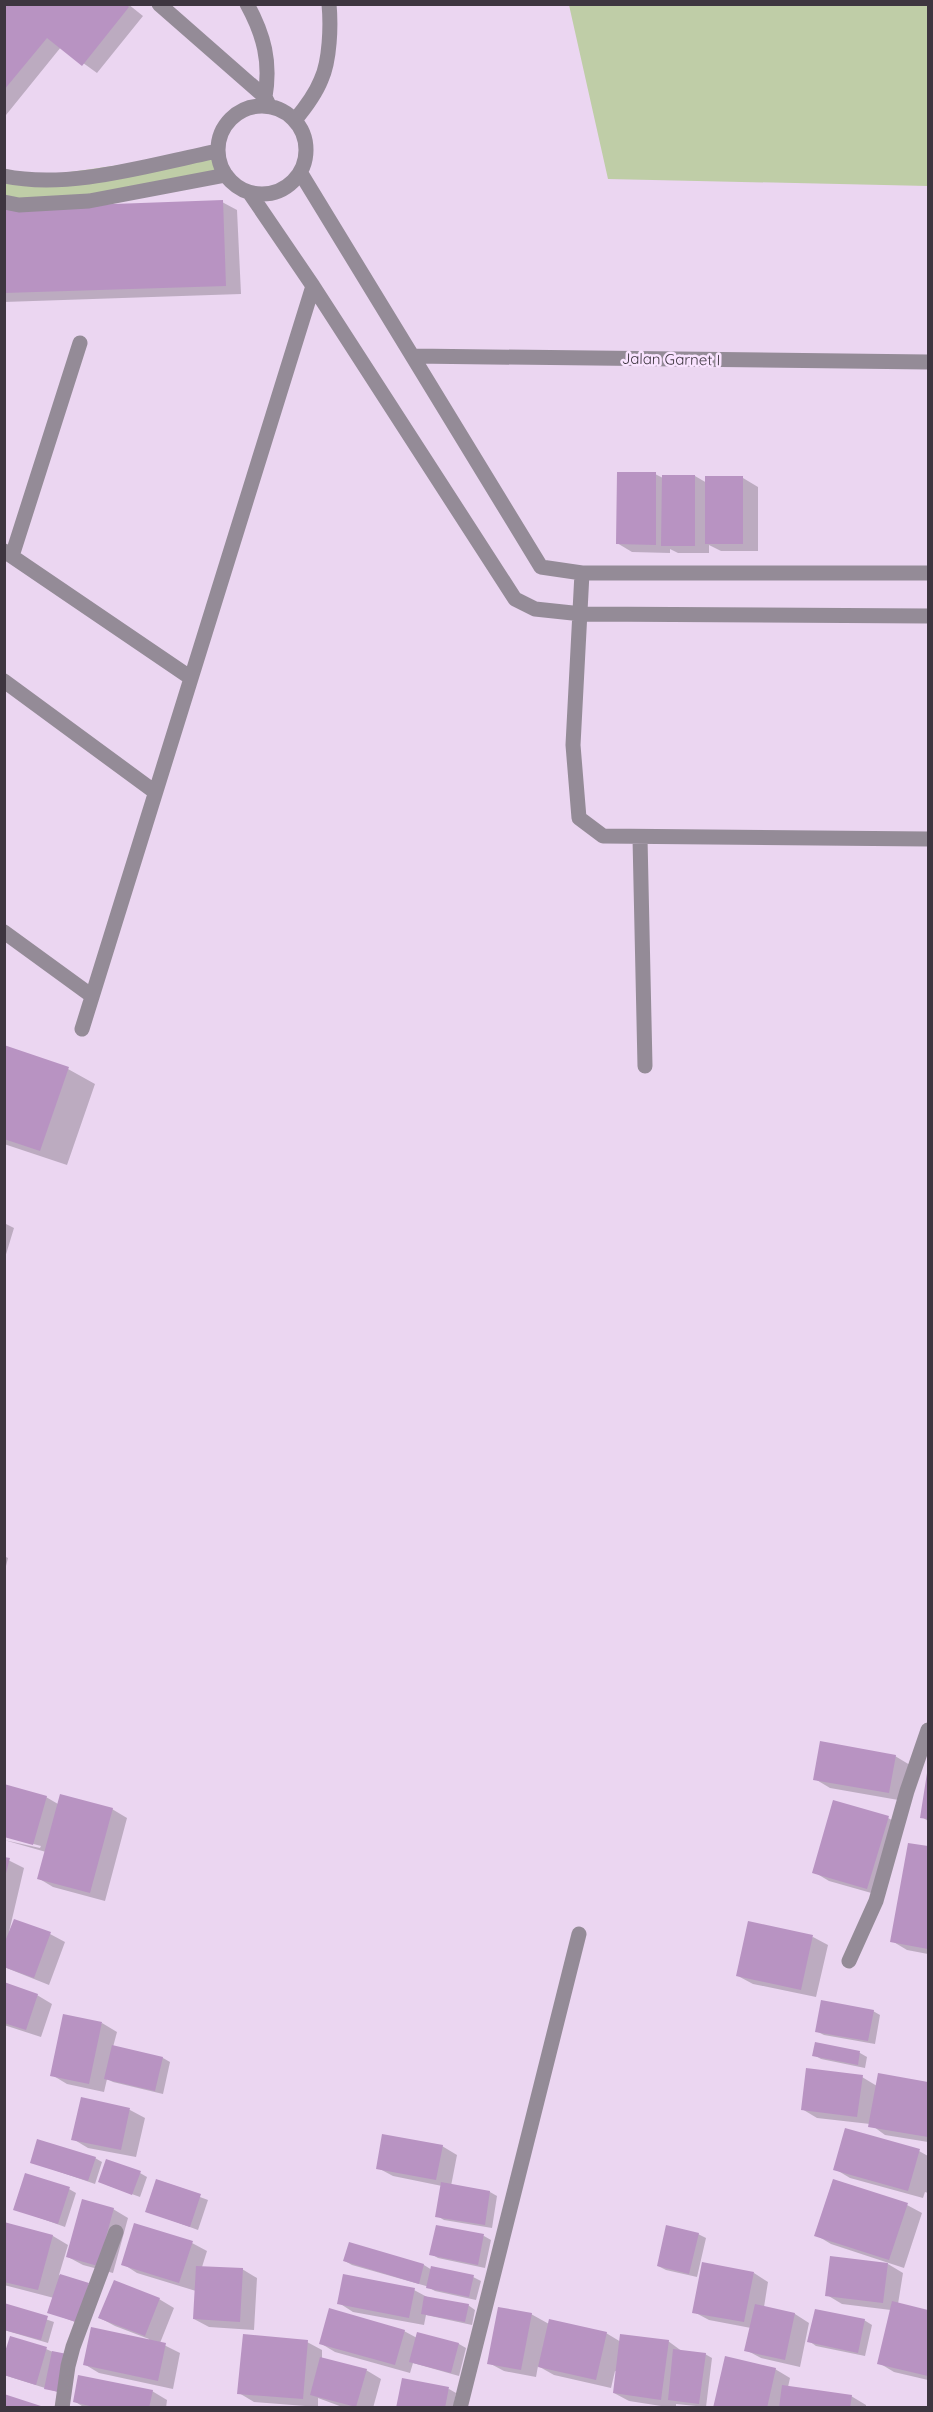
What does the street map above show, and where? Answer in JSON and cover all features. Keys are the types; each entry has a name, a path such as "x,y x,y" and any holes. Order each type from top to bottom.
{"street":[{"path":"159,4 268,102 295,120 303,132 307,145 306,159 300,172 291,183 264,194 249,192 226,175 218,151 220,136 240,112 268,102"},
{"path":"247,4 258,25 267,54 268,102"},
{"path":"295,120 311,100 322,78 328,48 329,4"},
{"path":"4,176 25,180 90,176 218,151"},
{"path":"300,172 541,567 582,573 928,573"},
{"path":"4,202 19,205 89,201 226,175"},
{"path":"249,192 313,286 515,599 535,609 582,614 928,616"},
{"path":"82,1029 313,286"},
{"path":"80,343 8,553 191,678"},
{"name":"Jalan Garnet I","path":"413,356 928,362"},
{"path":"582,573 582,614 573,745 579,818 603,836 928,839"},
{"path":"4,681 155,792"},
{"path":"640,838 645,1066"},
{"path":"4,932 92,996"},
{"path":"849,1961 876,1901 907,1791 928,1730"},
{"path":"460,2408 579,1934"},
{"path":"62,2408 73,2347 116,2232"}],"green space":[{"path":"569,5 928,5 928,186 608,179"},
{"path":"218,151 226,175 89,201 5,202 4,176 21,179"}],"building":[{"path":"4,4 126,4 129,7 82,66 47,38 4,90"},
{"path":"223,200 226,286 4,293 4,208"},
{"path":"617,472 656,472 656,545 616,544"},
{"path":"662,475 695,475 695,546 661,546"},
{"path":"705,476 743,476 743,544 705,544"},
{"path":"4,1045 69,1067 40,1151 4,1139"},
{"path":"820,1741 896,1755 889,1793 813,1780"},
{"path":"928,1774 928,1819 920,1818"},
{"path":"4,1784 47,1796 33,1845 4,1837"},
{"path":"60,1794 113,1808 90,1893 37,1879"},
{"path":"833,1800 889,1816 867,1889 812,1873"},
{"path":"908,1843 928,1846 928,1949 890,1942"},
{"path":"4,1857 10,1858 5,1877 4,1877"},
{"path":"14,1919 51,1932 34,1978 4,1967 4,1944"},
{"path":"748,1921 813,1935 801,1990 736,1976"},
{"path":"4,1982 38,1994 26,2030 4,2023"},
{"path":"821,2000 874,2010 868,2041 815,2032"},
{"path":"63,2014 102,2022 89,2084 50,2076"},
{"path":"815,2042 860,2051 858,2065 812,2056"},
{"path":"112,2045 163,2057 155,2091 104,2079"},
{"path":"806,2068 863,2075 857,2117 801,2110"},
{"path":"878,2073 928,2082 928,2137 868,2127"},
{"path":"81,2097 130,2108 121,2150 71,2140"},
{"path":"845,2128 920,2149 908,2191 833,2170"},
{"path":"382,2134 443,2145 436,2180 376,2169"},
{"path":"37,2139 96,2157 88,2181 30,2163"},
{"path":"106,2159 141,2171 132,2195 98,2182"},
{"path":"25,2173 70,2187 58,2224 13,2210"},
{"path":"156,2179 201,2194 190,2227 145,2212"},
{"path":"833,2179 908,2203 889,2260 814,2236"},
{"path":"441,2182 490,2191 485,2225 435,2217"},
{"path":"82,2199 114,2208 98,2266 66,2257"},
{"path":"4,2222 53,2235 38,2290 4,2282"},
{"path":"134,2223 193,2241 179,2283 121,2265"},
{"path":"436,2225 484,2234 478,2265 429,2255"},
{"path":"666,2225 699,2233 689,2274 657,2266"},
{"path":"349,2242 424,2264 419,2284 343,2261"},
{"path":"830,2256 888,2263 883,2303 825,2296"},
{"path":"702,2262 754,2272 744,2322 692,2313"},
{"path":"196,2266 243,2268 240,2322 193,2319"},
{"path":"431,2266 474,2275 469,2297 426,2288"},
{"path":"60,2274 89,2283 76,2322 47,2313"},
{"path":"343,2274 415,2288 409,2318 337,2304"},
{"path":"114,2280 160,2298 145,2336 98,2318"},
{"path":"424,2296 469,2304 465,2322 421,2314"},
{"path":"892,2301 928,2310 928,2376 877,2364"},
{"path":"4,2303 48,2316 41,2340 4,2330"},
{"path":"755,2304 795,2313 785,2360 744,2351"},
{"path":"498,2307 532,2313 521,2370 487,2364"},
{"path":"329,2308 405,2330 395,2365 319,2344"},
{"path":"815,2309 865,2319 858,2353 807,2342"},
{"path":"549,2319 607,2332 596,2380 538,2367"},
{"path":"91,2327 166,2343 158,2381 83,2365"},
{"path":"417,2332 459,2343 451,2373 409,2362"},
{"path":"243,2334 308,2340 303,2399 237,2394"},
{"path":"620,2334 669,2340 661,2400 613,2393"},
{"path":"10,2336 47,2347 36,2385 4,2375 4,2355"},
{"path":"673,2349 706,2353 699,2404 668,2400"},
{"path":"52,2351 67,2354 59,2392 44,2389"},
{"path":"725,2356 776,2368 767,2408 713,2408"},
{"path":"320,2357 367,2369 356,2407 310,2395"},
{"path":"78,2375 153,2390 149,2408 98,2408 73,2402"},
{"path":"402,2378 449,2387 445,2408 396,2408"},
{"path":"782,2385 852,2395 850,2408 779,2408"},
{"path":"4,2394 44,2407 44,2408 4,2408"}]}
